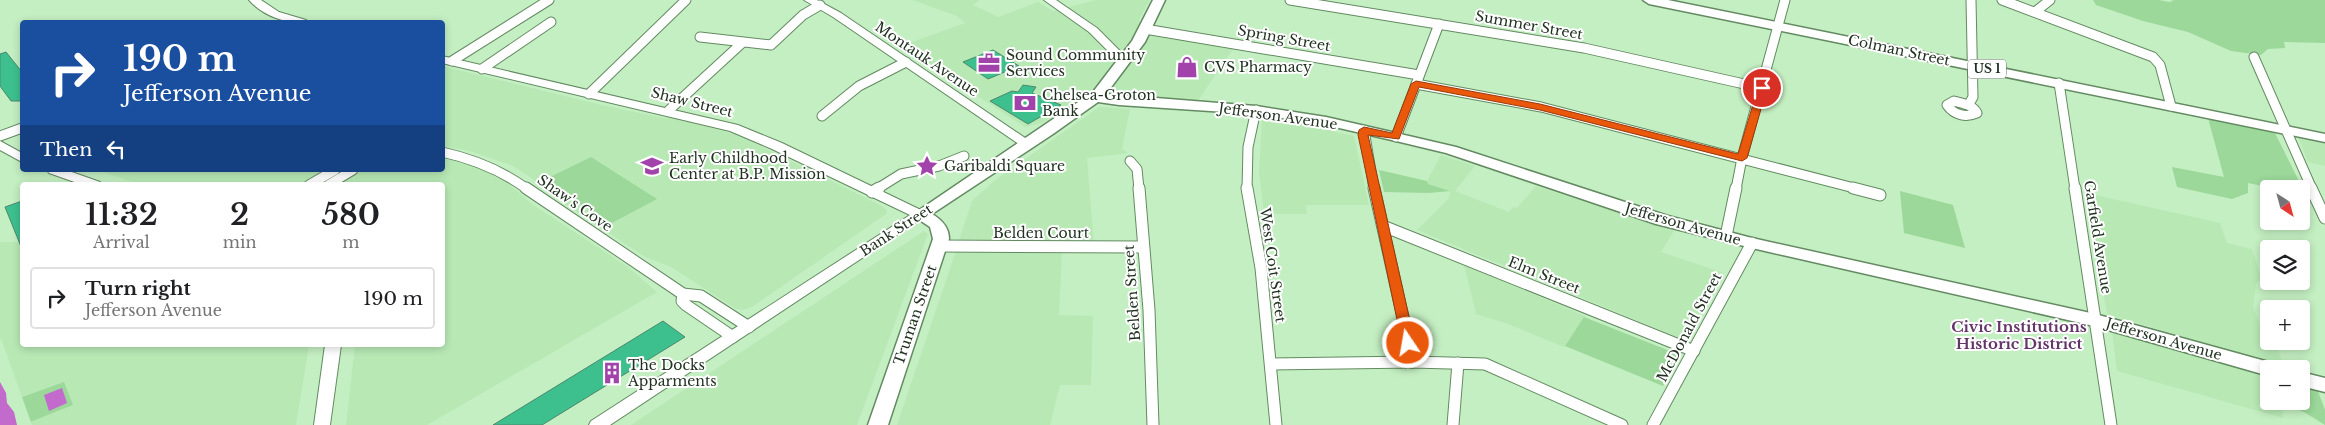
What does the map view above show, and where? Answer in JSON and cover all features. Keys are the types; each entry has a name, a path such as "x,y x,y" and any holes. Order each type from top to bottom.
{"main road":[{"name":"Bank Street","path":"920,214 1028,144 1095,97 1124,61 1145,29 1159,0"},
{"name":"Colman Street","path":"1649,0 1780,25 2325,138"},
{"name":"Jefferson Avenue","path":"1095,97 1256,110 1326,121 1396,137 1452,150 1662,220 1752,243 2095,320 2260,366"},
{"name":"Truman Street","path":"878,425 942,234 940,228 932,220 920,214"},
{"path":"2310,382 2325,386"}],"street":[{"path":"254,0 275,14 295,20"},
{"path":"447,60 548,0"},
{"path":"589,94 686,0"},
{"path":"1049,0 1093,30 1124,61"},
{"name":"Summer Street","path":"1290,0 1584,48 1762,88"},
{"path":"1726,236 1742,158 1780,25 1785,0"},
{"path":"1969,104 1973,97 1970,0"},
{"path":"2002,0 2152,57 2160,65 2171,106"},
{"path":"2035,12 2050,0"},
{"path":"700,37 772,44 804,15 814,3"},
{"name":"Montauk Avenue","path":"814,3 1028,144"},
{"path":"482,69 551,22"},
{"path":"1396,137 1439,24"},
{"name":"Spring Street","path":"1145,29 1417,79 1742,158 1880,195"},
{"path":"668,111 742,42"},
{"path":"2254,57 2284,129 2325,218"},
{"name":"Shaw Street","path":"447,60 716,122 751,134 920,214"},
{"path":"822,116 859,86 906,62"},
{"name":"Garfield Avenue","path":"2058,83 2111,425"},
{"name":"West Coit Street","path":"1256,110 1248,147 1246,185 1261,268 1276,425"},
{"path":"0,136 20,129"},
{"path":"1364,130 1371,175 1413,362"},
{"path":"0,145 20,157"},
{"name":"Shaw's Cove","path":"445,153 487,163 514,178 541,200 682,294 701,296 748,327"},
{"path":"872,192 902,174 939,166 964,156"},
{"name":"Belden Street","path":"1130,160 1137,169 1150,310 1153,425"},
{"path":"59,172 87,182"},
{"path":"315,182 332,172"},
{"path":"333,182 350,172"},
{"name":"Bank Street","path":"597,425 920,214"},
{"name":"Elm Street","path":"1383,226 1694,351"},
{"name":"McDonald Street","path":"1653,425 1752,243"},
{"name":"Belden Court","path":"939,246 1143,247"},
{"name":"Shaw's Cove","path":"682,294 684,303 733,337"},
{"path":"322,425 333,347"},
{"path":"1271,364 1413,362 1485,364 1622,425"},
{"path":"1454,425 1458,363"}],"shaded area":[{"path":"912,0 980,0 973,5 998,17 1038,2 1053,11 1096,0 1150,0 1139,20 1156,33 1235,46 1197,102 1090,91 1042,123 1025,127 901,46 965,23 957,16"},
{"path":"2093,0 2159,0 2169,2 2174,1 2171,0 2325,0 2325,43 2284,42 2285,48 2268,49 2261,55 2231,51 2188,32 2143,21 2096,5"},
{"path":"445,67 606,106 665,118 670,116 738,135 884,207 887,211 886,214 752,307 743,310 736,309 671,267 645,257 535,184 536,182 513,166 470,151 445,146"},
{"path":"1099,107 1130,109 1122,149 1128,153 1087,158 1094,243 959,240 972,201 994,181"},
{"path":"2208,118 2275,133 2298,180 2260,180 2260,185 2248,183 2248,193 2232,199 2177,187 2172,167 2224,177"},
{"path":"1262,120 1323,129 1354,136 1369,205 1306,205 1307,214 1264,214 1259,172"},
{"path":"2298,137 2325,142 2325,166 2308,162"},
{"path":"1441,155 1475,166 1455,191 1509,212 1513,207 1517,208 1536,186 1674,231 1661,252 1724,273 1687,341 1417,230 1449,198 1450,191 1428,184 1427,181"},
{"path":"591,157 657,199 610,224 544,180"},
{"path":"445,159 480,168 507,182 532,204 628,267 657,292 427,425 346,425 355,347 445,347 445,182 340,182 357,172 445,172"},
{"path":"1379,170 1427,181 1428,184 1450,191 1429,193 1384,192"},
{"path":"104,172 322,172 305,182 132,182"},
{"path":"1900,191 1953,205 1965,248 1904,233"},
{"path":"2086,193 2220,223 2227,243 2252,249 2260,273 2260,280 2256,283 2253,308 2260,324 2260,350 2279,350 2281,360 2263,360 2107,314"},
{"path":"924,231 928,234 857,425 631,425"},
{"path":"0,242 20,242 20,347 309,347 296,425 30,425 0,341"},
{"path":"956,251 1062,253 1059,315 1093,316 1091,385 1060,385 1050,425 897,425"},
{"path":"1464,265 1585,316 1564,347 1508,324 1476,314"},
{"path":"1584,317 1680,355 1663,386 1565,346"},
{"path":"2112,331 2260,374 2260,410 2283,410 2283,418 2117,371"},
{"path":"0,341 30,425 0,425"},
{"path":"64,382 73,405 25,424 17,399"},
{"path":"62,388 67,403 49,411 44,395"},
{"path":"2310,389 2318,391 2325,410 2325,425 2298,410 2310,410"}],"pier":[{"path":"0,339 32,425 17,425 14,412 7,403 6,393 0,382"}],"building":[{"name":"Sound Community Services","path":"993,50 1019,66 988,79 963,62"},
{"path":"6,52 20,70 20,101 11,101 0,86 0,54"},
{"name":"Chelsea-Groton Bank","path":"1023,85 1036,87 1032,93 1061,105 1028,124 990,101 1012,91 1018,92"},
{"path":"20,202 20,244 5,207"},
{"name":"The Docks Apparments","path":"663,321 685,337 542,425 493,425"}],"place":[{"name":"Sound Community Services","path":"989,63"},
{"name":"CVS Pharmacy","path":"1187,67"},
{"name":"Chelsea-Groton Bank","path":"1025,103"},
{"name":"Early Childhood Center at B.P. Mission","path":"652,166"},
{"name":"Garibaldi Square","path":"927,166"},
{"name":"The Docks Apparments","path":"612,373"}],"district":[{"name":"Civic Institutions Historic District","path":"2019,336"}],"route":[{"path":"1408,343 1363,135 1364,130 1396,137 1416,84 1540,108 1742,158 1762,88"}]}
